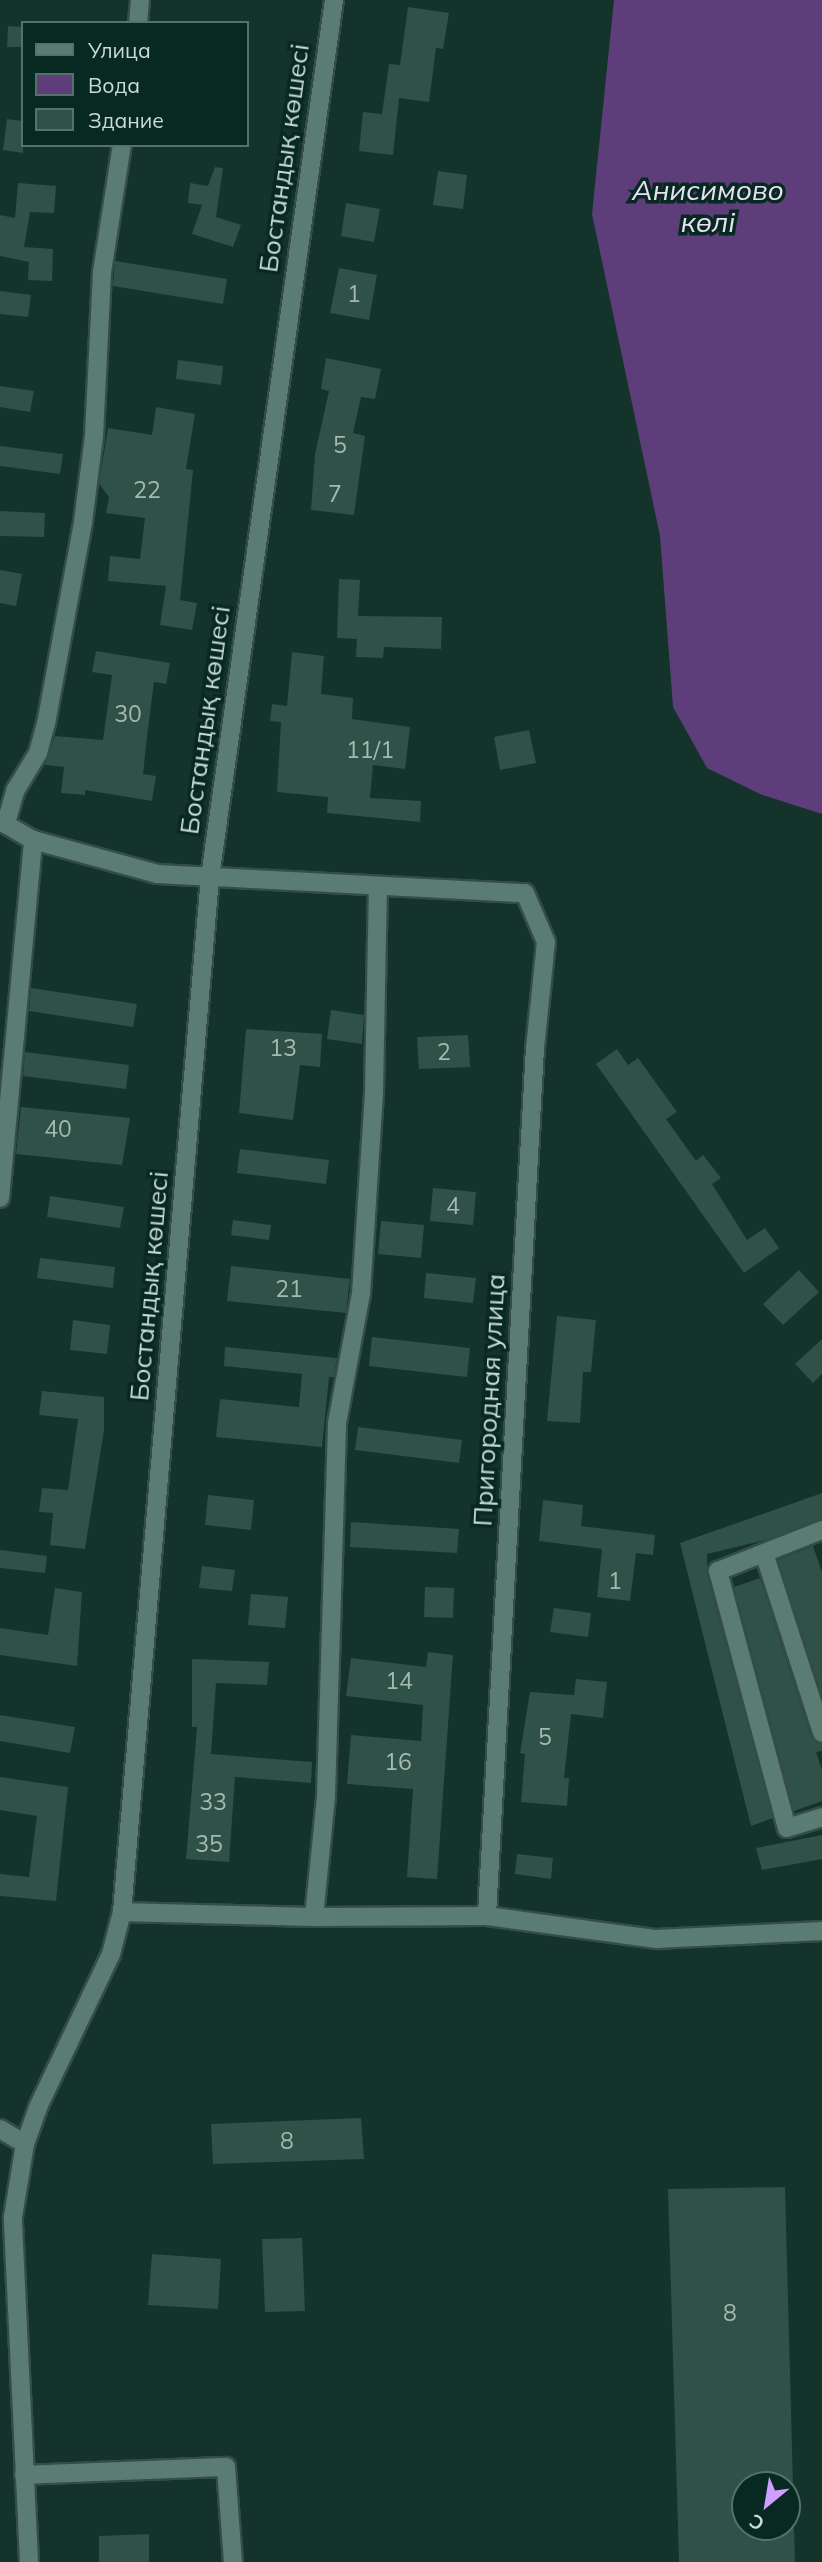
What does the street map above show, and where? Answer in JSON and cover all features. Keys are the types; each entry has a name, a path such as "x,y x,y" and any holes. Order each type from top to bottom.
{"street":[{"path":"138,21 140,0"},
{"name":"Бостандық көшесі","path":"29,2562 13,2217 26,2144 39,2105 111,1954 122,1912 210,877 334,0"},
{"path":"122,147 102,272 94,436 82,522 46,724 38,753 15,791 3,822 33,840 157,874 378,886 374,1092 361,1294 337,1423 326,1796 314,1917"},
{"path":"0,1198 33,840"},
{"name":"Пригородная улица","path":"378,886 525,893 547,942 534,1062 487,1916"},
{"path":"822,1530 718,1571 787,1828 822,1817"},
{"path":"764,1553 822,1732"},
{"path":"122,1912 314,1917 487,1916 656,1939 822,1931"},
{"path":"0,2129 26,2144"},
{"path":"24,2475 226,2467 233,2562"}],"water":[{"name":"Анисимово көлі","path":"614,0 822,0 822,814 760,794 707,768 673,707 660,536 592,214"}],"building":[{"path":"408,7 449,13 443,49 436,48 429,102 399,98 393,155 359,151 363,112 382,114 389,64 400,65"},
{"path":"8,26 21,27 21,47 7,47"},
{"path":"7,119 21,121 23,153 3,150"},
{"path":"215,167 223,168 216,217 241,225 233,247 192,234 202,205 188,203 190,183 208,186"},
{"path":"438,171 467,175 463,209 433,205"},
{"path":"18,183 56,186 54,213 30,212 24,247 53,249 52,281 28,280 29,262 0,256 0,215 15,218"},
{"path":"346,203 380,209 374,242 341,236"},
{"path":"115,261 227,279 223,304 113,286"},
{"path":"339,268 377,275 369,320 330,313"},
{"path":"0,291 31,295 28,317 0,314"},
{"path":"326,358 381,369 375,399 361,397 353,433 365,436 354,515 311,510 315,454 329,391 321,389"},
{"path":"178,360 223,366 221,385 176,379"},
{"path":"0,386 34,391 30,412 0,407"},
{"path":"156,407 195,414 186,469 193,470 180,600 197,603 192,630 160,625 166,586 108,581 110,556 140,559 145,518 106,513 109,497 99,484 108,428 152,435"},
{"path":"0,446 63,454 60,474 0,466"},
{"path":"0,511 45,513 44,537 0,536"},
{"path":"0,570 22,574 16,606 0,603"},
{"path":"339,579 360,580 358,616 442,617 441,649 384,647 383,658 356,657 357,639 337,638"},
{"path":"96,651 170,663 166,684 154,682 143,774 156,776 152,801 85,790 85,795 61,793 64,767 45,765 55,736 103,740 112,675 92,672"},
{"path":"292,652 324,656 321,694 353,698 352,719 410,727 405,769 373,765 370,798 421,801 420,822 327,813 328,797 277,792 281,722 270,721 272,704 287,706"},
{"path":"529,730 536,763 500,770 494,737"},
{"path":"31,988 137,1004 133,1027 29,1011"},
{"path":"331,1010 364,1015 362,1044 327,1039"},
{"path":"246,1029 322,1034 320,1067 300,1065 293,1120 239,1113"},
{"path":"468,1035 470,1067 419,1069 417,1037"},
{"path":"617,1049 628,1065 638,1058 677,1112 666,1119 696,1161 703,1155 721,1178 712,1184 747,1240 765,1228 779,1248 744,1273 596,1064"},
{"path":"25,1052 129,1065 126,1089 23,1076"},
{"path":"21,1107 130,1118 122,1165 16,1154"},
{"path":"240,1149 329,1160 326,1184 237,1173"},
{"path":"433,1188 476,1192 473,1225 430,1221"},
{"path":"50,1196 124,1207 120,1228 47,1217"},
{"path":"233,1220 271,1225 269,1240 231,1235"},
{"path":"381,1221 424,1225 421,1258 378,1254"},
{"path":"40,1258 115,1267 113,1288 37,1278"},
{"path":"231,1266 350,1279 346,1313 227,1301"},
{"path":"799,1270 819,1292 783,1325 763,1304"},
{"path":"426,1273 476,1278 473,1303 424,1298"},
{"path":"557,1316 596,1320 591,1372 583,1372 580,1423 547,1421"},
{"path":"73,1320 110,1325 107,1354 70,1350"},
{"path":"372,1337 470,1348 467,1377 369,1366"},
{"path":"822,1339 822,1374 813,1383 795,1364"},
{"path":"225,1347 337,1358 334,1377 329,1377 322,1447 216,1437 220,1399 299,1407 302,1374 224,1366"},
{"path":"42,1391 104,1397 104,1430 85,1549 50,1545 53,1513 39,1512 42,1488 68,1490 78,1419 39,1415"},
{"path":"358,1427 462,1440 459,1463 355,1450"},
{"path":"822,1493 822,1519 769,1539 707,1554 707,1574 773,1818 751,1826 680,1543"},
{"path":"208,1495 254,1500 251,1530 205,1525"},
{"path":"543,1500 583,1505 581,1526 655,1535 653,1555 636,1553 630,1601 597,1597 602,1549 539,1541"},
{"path":"351,1522 459,1529 457,1553 350,1547"},
{"path":"813,1546 822,1572 822,1696 778,1560"},
{"path":"0,1550 47,1556 45,1573 0,1568"},
{"path":"202,1566 235,1570 232,1591 199,1588"},
{"path":"760,1578 811,1736 822,1744 822,1751 816,1752 822,1770 822,1801 794,1811 734,1587"},
{"path":"425,1587 454,1588 453,1618 424,1617"},
{"path":"55,1588 82,1592 77,1666 0,1655 0,1628 48,1635"},
{"path":"251,1594 288,1597 285,1628 248,1625"},
{"path":"554,1608 591,1613 588,1637 550,1632"},
{"path":"428,1652 453,1655 437,1879 407,1877 413,1789 347,1784 351,1735 421,1741 423,1705 346,1696 351,1658 426,1667"},
{"path":"192,1659 269,1662 267,1685 216,1683 211,1754 312,1762 311,1783 235,1777 229,1862 186,1859 197,1727 192,1727"},
{"path":"576,1679 607,1682 603,1718 571,1714 564,1778 569,1778 567,1806 521,1802 525,1754 520,1753 530,1692 574,1695"},
{"path":"0,1715 75,1727 70,1753 0,1741"},
{"path":"0,1777 68,1787 56,1901 0,1896 0,1874 29,1877 37,1816 0,1810"},
{"path":"822,1835 822,1859 762,1870 756,1848"},
{"path":"517,1854 553,1858 551,1879 515,1874"},
{"path":"361,2118 364,2159 213,2164 211,2124"},
{"path":"785,2187 793,2471 731,2471 731,2541 794,2541 795,2562 679,2562 668,2189"},
{"path":"302,2238 305,2311 265,2312 262,2239"},
{"path":"152,2254 221,2259 218,2309 148,2305"},
{"path":"149,2534 149,2562 99,2562 99,2536"}]}
